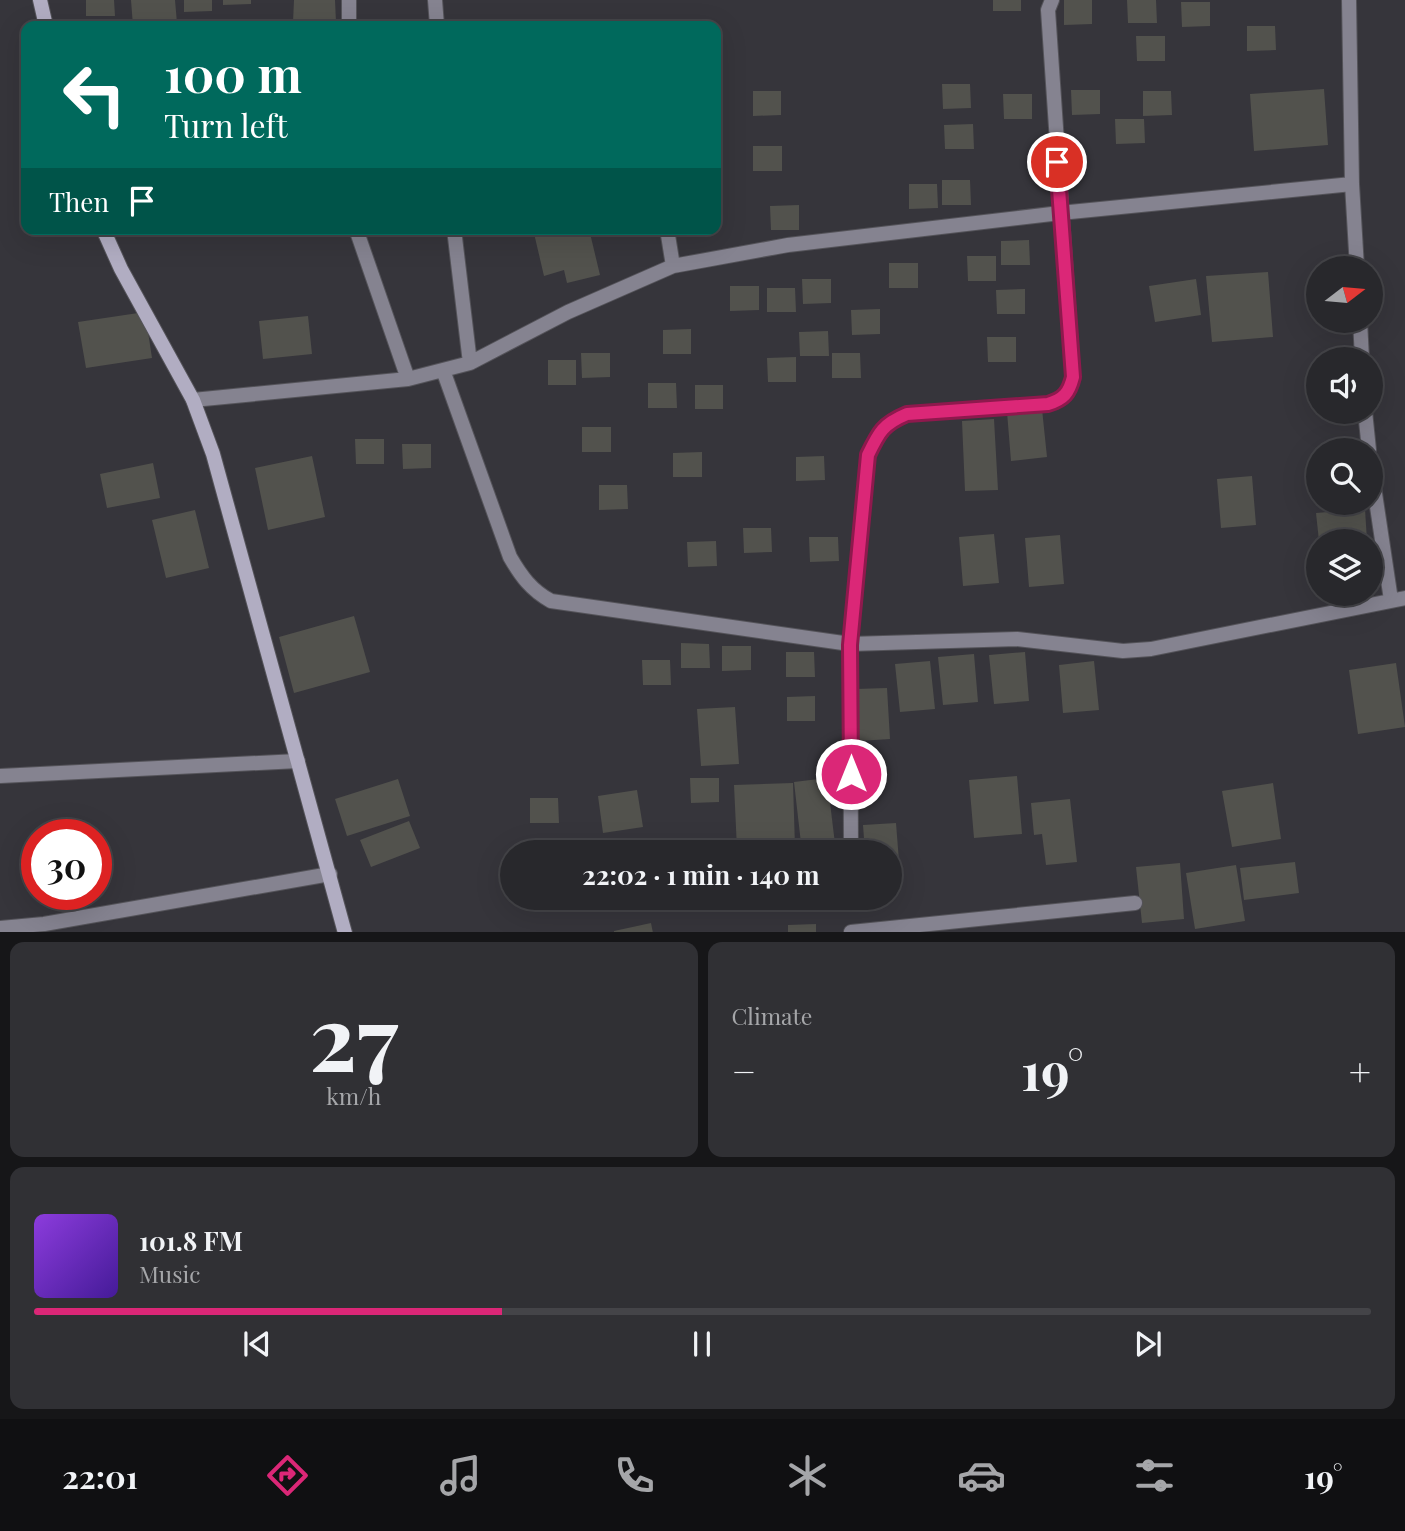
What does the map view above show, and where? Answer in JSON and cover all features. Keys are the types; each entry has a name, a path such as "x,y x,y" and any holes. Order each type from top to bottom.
{"main road":[{"path":"40,0 46,21"},
{"path":"106,235 121,269 193,400 213,454 345,932"}],"street":[{"path":"349,0 349,21"},
{"path":"435,0 437,21"},
{"path":"851,840 850,645 868,455 880,431 892,420 907,414 1048,404 1069,392 1073,377 1048,10 1052,0"},
{"path":"1349,0 1352,184 1356,256"},
{"path":"193,400 408,379 470,363 568,312 673,266 788,245 1060,213 1352,184"},
{"path":"357,235 408,379"},
{"path":"455,235 470,363"},
{"path":"668,235 673,266"},
{"path":"443,370 510,557 536,593 551,601 850,645 1017,639 1123,651 1151,649 1398,599 1381,515"},
{"path":"0,776 298,761"},
{"path":"0,928 44,924 330,874"},
{"path":"851,910 851,932 1135,903"}],"building":[{"path":"86,0 114,0 115,16 86,16"},
{"path":"131,0 175,0 177,21 133,21"},
{"path":"184,0 212,0 212,11 184,12"},
{"path":"223,0 251,0 251,4 223,5"},
{"path":"294,0 335,0 336,21 293,21"},
{"path":"993,0 1021,0 1021,11 993,11"},
{"path":"1064,0 1092,0 1092,24 1064,25"},
{"path":"1127,0 1156,0 1157,23 1128,23"},
{"path":"1181,2 1210,2 1210,26 1182,27"},
{"path":"1247,26 1275,26 1276,50 1247,51"},
{"path":"1136,36 1165,36 1165,61 1137,61"},
{"path":"942,84 970,84 971,108 943,109"},
{"path":"1324,89 1328,145 1254,151 1250,94"},
{"path":"1071,90 1100,90 1100,114 1072,115"},
{"path":"753,91 781,91 781,115 753,116"},
{"path":"1143,91 1171,91 1172,115 1143,116"},
{"path":"1003,94 1032,94 1032,119 1004,119"},
{"path":"1115,119 1144,119 1145,143 1116,144"},
{"path":"973,124 974,149 945,149 944,125"},
{"path":"753,146 782,146 782,171 753,171"},
{"path":"942,180 970,180 971,205 942,205"},
{"path":"909,184 937,184 938,208 909,209"},
{"path":"799,205 799,230 771,230 770,206"},
{"path":"534,235 590,235 600,275 567,283 564,270 544,276"},
{"path":"1029,240 1030,265 1001,265 1001,241"},
{"path":"967,256 996,256 996,281 968,281"},
{"path":"889,263 918,263 918,288 889,288"},
{"path":"1268,272 1273,337 1212,342 1206,276"},
{"path":"802,279 831,279 831,303 803,304"},
{"path":"1196,279 1201,315 1155,322 1149,286"},
{"path":"730,286 759,286 759,310 730,311"},
{"path":"767,288 795,288 796,312 767,312"},
{"path":"1025,289 1025,314 997,314 996,290"},
{"path":"880,309 880,334 852,335 851,310"},
{"path":"145,312 152,358 86,368 78,322"},
{"path":"308,316 312,354 263,359 259,321"},
{"path":"691,329 691,354 663,354 663,330"},
{"path":"828,331 829,356 800,356 799,332"},
{"path":"987,337 1016,337 1016,362 988,362"},
{"path":"581,353 610,353 610,377 582,378"},
{"path":"832,353 860,353 861,378 832,378"},
{"path":"796,357 796,382 768,382 767,358"},
{"path":"548,360 576,360 576,385 548,385"},
{"path":"648,383 676,383 677,408 648,408"},
{"path":"695,385 723,385 723,409 695,409"},
{"path":"1042,409 1047,457 1011,461 1007,412"},
{"path":"994,419 998,490 965,491 962,421"},
{"path":"582,427 611,427 611,452 582,452"},
{"path":"355,439 384,439 384,464 356,464"},
{"path":"402,444 431,444 431,468 403,469"},
{"path":"702,452 702,477 673,477 673,453"},
{"path":"312,456 325,517 268,530 255,468"},
{"path":"824,456 825,480 796,481 796,457"},
{"path":"153,463 160,498 107,508 100,474"},
{"path":"1252,476 1256,525 1221,528 1217,479"},
{"path":"599,485 627,485 628,509 599,510"},
{"path":"195,510 209,568 166,578 152,520"},
{"path":"1316,515 1365,515 1366,529 1318,529"},
{"path":"743,528 771,528 772,552 744,553"},
{"path":"994,534 999,583 963,586 959,537"},
{"path":"1060,535 1064,584 1029,587 1025,538"},
{"path":"809,537 838,537 839,561 810,562"},
{"path":"716,541 717,566 688,567 687,542"},
{"path":"354,616 370,672 294,693 279,637"},
{"path":"681,643 709,644 710,668 681,668"},
{"path":"722,646 751,646 751,670 722,671"},
{"path":"786,652 814,652 815,677 786,677"},
{"path":"1025,652 1029,701 994,704 989,655"},
{"path":"974,654 978,702 943,705 938,657"},
{"path":"642,660 670,660 671,685 643,685"},
{"path":"930,661 935,709 900,712 895,664"},
{"path":"1094,661 1099,710 1063,713 1059,665"},
{"path":"1396,663 1405,727 1358,734 1349,670"},
{"path":"887,688 890,739 859,741 856,689"},
{"path":"815,696 815,721 787,721 787,697"},
{"path":"735,707 739,764 701,766 697,709"},
{"path":"1017,776 1022,834 974,838 969,780"},
{"path":"690,778 719,778 719,802 691,803"},
{"path":"827,778 835,840 801,840 794,782"},
{"path":"398,779 410,816 347,836 335,799"},
{"path":"793,783 795,840 737,840 734,785"},
{"path":"1273,783 1281,839 1232,847 1222,791"},
{"path":"637,790 643,827 603,833 598,796"},
{"path":"530,798 558,798 559,823 530,823"},
{"path":"1070,799 1077,862 1046,865 1042,834 1034,835 1031,803"},
{"path":"409,821 420,848 371,867 360,840"},
{"path":"896,823 897,840 864,840 863,825"},
{"path":"1295,862 1299,893 1244,900 1240,868"},
{"path":"1180,863 1184,919 1142,923 1136,867"},
{"path":"1236,865 1245,921 1195,929 1186,873"},
{"path":"651,923 653,932 614,932"},
{"path":"816,924 816,932 788,932 788,925"}],"route":[{"path":"851,774 850,645 868,455 880,431 892,420 907,414 1048,404 1069,392 1073,377 1057,162"}]}
